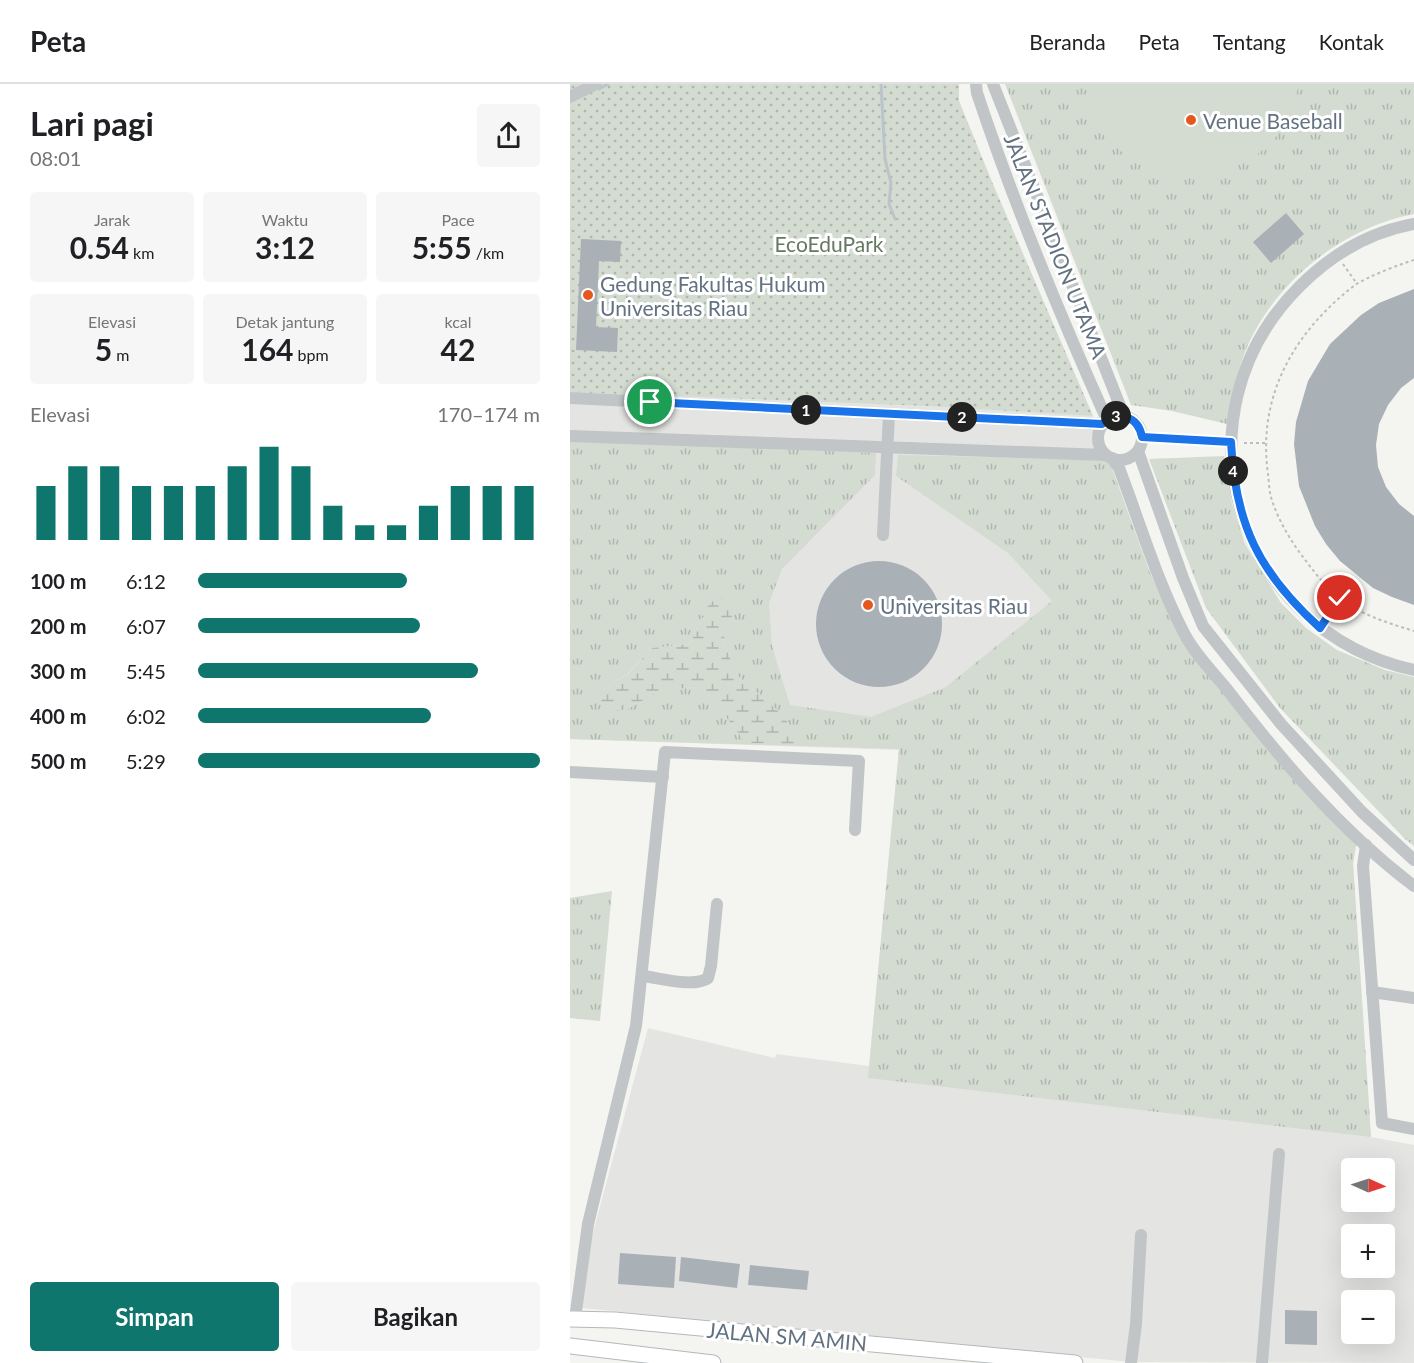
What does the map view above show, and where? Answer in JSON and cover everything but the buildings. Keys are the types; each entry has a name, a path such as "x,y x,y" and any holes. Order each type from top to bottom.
{"main road":[{"name":"JALAN SM AMIN","path":"572,1319 615,1320 1076,1363"},
{"name":"JALAN SM AMIN","path":"570,1346 713,1363"}],"street":[{"path":"570,97 596,84"},
{"name":"JALAN STADION UTAMA","path":"976,84 996,151 1104,422"},
{"name":"JALAN STADION UTAMA","path":"993,84 1124,416"},
{"path":"996,151 1016,140"},
{"path":"1414,224 1375,235 1337,255 1316,271 1281,305 1264,329 1250,356 1240,384 1231,442 1238,502 1259,557 1275,582 1294,605 1340,642 1367,656 1414,670"},
{"path":"570,399 1104,422 1124,416 1137,424 1142,437 1138,451 1183,578 1203,626 1281,724 1362,812 1414,860"},
{"path":"883,535 889,414"},
{"path":"1104,422 1098,442 1119,468 1164,587 1185,635 1246,714 1315,796 1384,864 1414,886"},
{"path":"570,435 1126,459 1138,451"},
{"path":"1164,587 1183,578"},
{"path":"572,1319 588,1224 636,1026 665,752 860,761 855,830"},
{"path":"570,772 663,777"},
{"path":"1366,845 1363,866 1382,1124 1414,1129"},
{"path":"643,976 693,983 702,982 708,978 717,904"},
{"path":"1372,992 1414,998"},
{"path":"1262,1363 1280,1154"},
{"path":"1131,1363 1136,1324 1141,1235"}],"path":[{"path":"1337,255 1357,284"},
{"path":"1414,260 1357,284 1303,336 1284,366 1269,410 1266,443 1271,497 1291,541 1318,578 1340,598 1373,618 1414,632"},
{"path":"1142,437 1231,442"},
{"path":"1246,443 1266,443"},
{"path":"1320,628 1340,598"}],"shaded area":[{"name":"Universitas Riau","path":"570,84 959,84 959,101 1093,416 1150,573 1182,638 1357,840 1353,863 1371,1137 1414,1145 1414,1363 1131,1362 582,1308 592,1236 648,1028 775,1058 776,1054 869,1066 899,750 570,739"}],"green space":[{"name":"EcoEduPark","path":"570,84 959,84 959,101 1093,416 929,406 570,392"},
{"path":"1005,84 1414,84 1414,214 1387,221 1336,246 1313,262 1273,303 1257,327 1245,352 1234,388 1227,424 1172,411 1131,405"},
{"name":"Venue Baseball","path":"1089,84 1299,84 1294,103 1282,128 1267,146 1248,160 1227,169 1205,174 1181,175 1158,170 1136,161 1107,138 1096,124 1089,107"},
{"path":"570,440 876,453 875,475 782,569 769,603 772,646 790,705 871,717 946,687 1052,601 1008,553 896,476 898,455 1109,460 1150,573 1182,638 1357,840 1353,863 1371,1137 868,1078 899,749 570,739","holes":["736,606 723,641 737,675 777,710 746,743 710,696 697,687 658,691 602,690 627,674 652,648 690,644 705,609"]},
{"path":"1224,456 1232,504 1245,544 1281,603 1306,628 1337,650 1385,670 1414,677 1414,846 1280,708 1206,608 1149,459"},
{"path":"716,598 732,600 736,605 723,641 737,675 777,710 795,731 798,744 746,743 710,696 697,687 658,691 628,709 614,711 596,698 602,690 628,674 652,648 690,644 705,609"},
{"path":"612,891 600,1021 570,1018 570,898"}],"waterway":[{"path":"599,89 608,84"},
{"path":"881,84 885,159 891,183 889,204 895,219"}],"place":[{"name":"Venue Baseball","path":"1191,120"},
{"name":"Gedung Fakultas Hukum Universitas Riau","path":"588,295"},
{"name":"Universitas Riau","path":"868,605"}],"route":[{"path":"650,402 1102,424 1111,418 1124,416 1137,424 1142,437 1231,442 1238,502 1259,557 1275,582 1294,605 1320,628 1340,598"}]}
